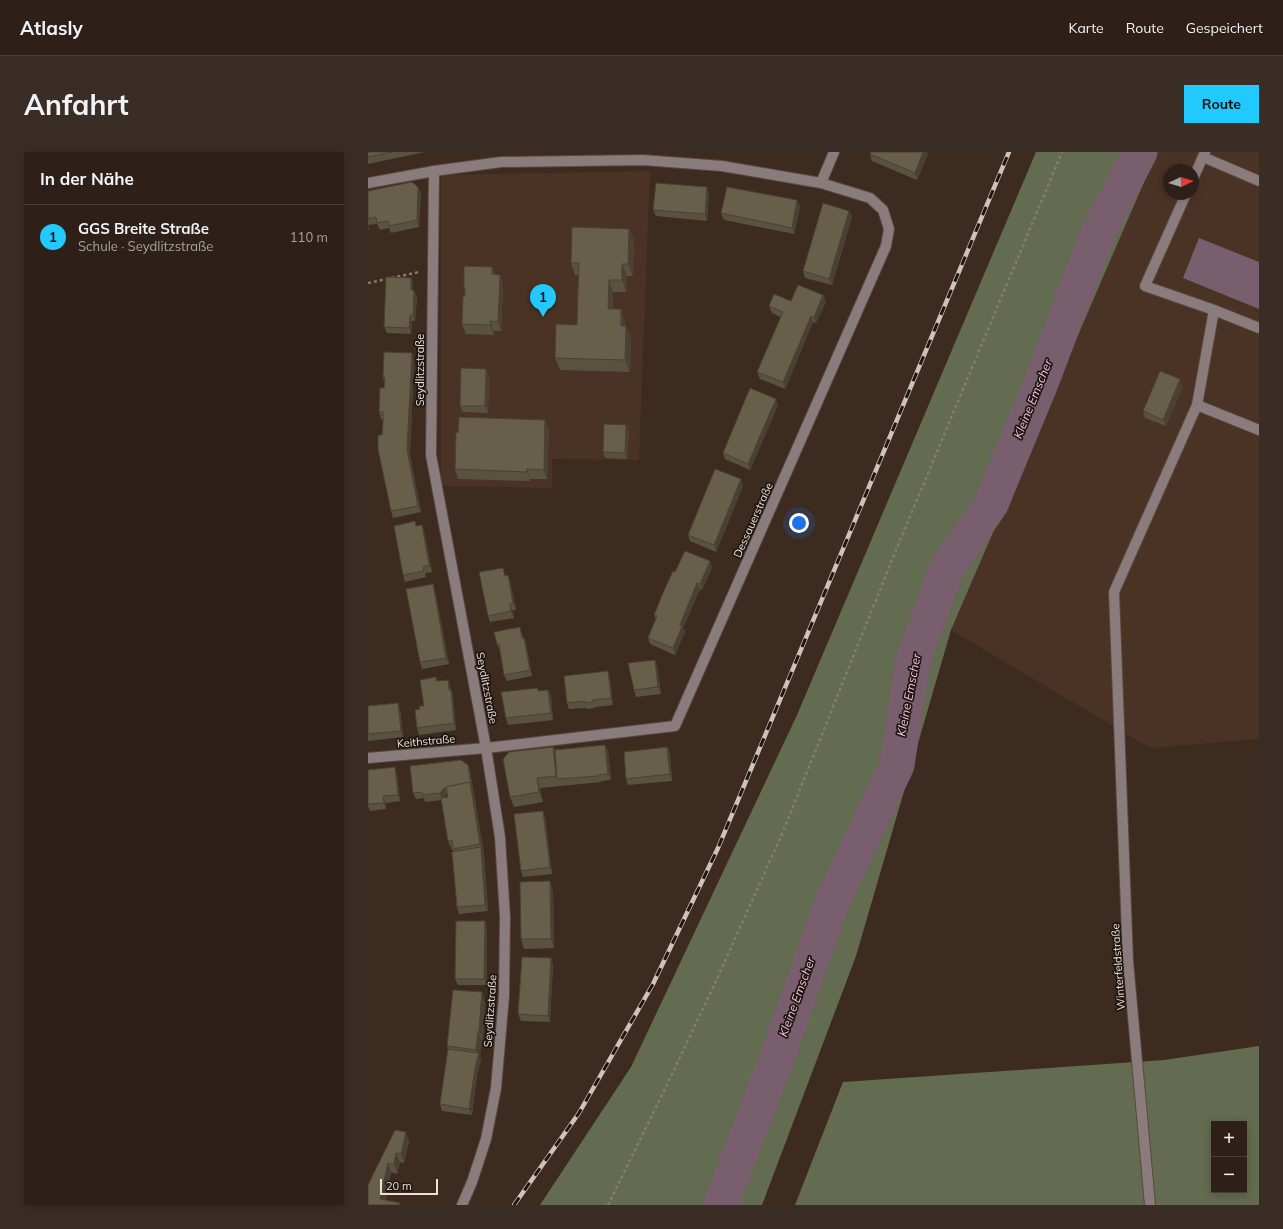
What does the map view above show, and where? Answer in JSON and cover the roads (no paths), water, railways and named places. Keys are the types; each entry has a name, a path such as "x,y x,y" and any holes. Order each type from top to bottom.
{"street":[{"path":"368,183 501,157 643,160 722,166 821,184 834,152"},
{"path":"1199,165 1204,154 1259,181"},
{"name":"Seydlitzstraße","path":"434,171 431,455 486,748 500,837 505,917 504,996 496,1088 486,1139 472,1182 462,1205"},
{"name":"Dessauerstraße","path":"486,748 675,726 886,246 889,229 883,210 870,198 821,184"},
{"path":"1183,200 1144,286 1214,310 1259,328"},
{"name":"Winterfeldstraße","path":"1150,1205 1128,961 1114,592 1196,405 1214,310"},
{"path":"1196,405 1259,430"},
{"name":"Keithstraße","path":"368,758 486,748"}],"waterway":[{"name":"Kleine Emscher","path":"721,1205 778,1055 832,902 897,765 913,661 946,570 991,504 1041,383 1098,233 1140,152"}],"railway":[{"path":"514,1205 579,1113 653,984 718,848 1009,152"}],"place":[{"name":"GGS Breite Straße","path":"543,317"}]}
